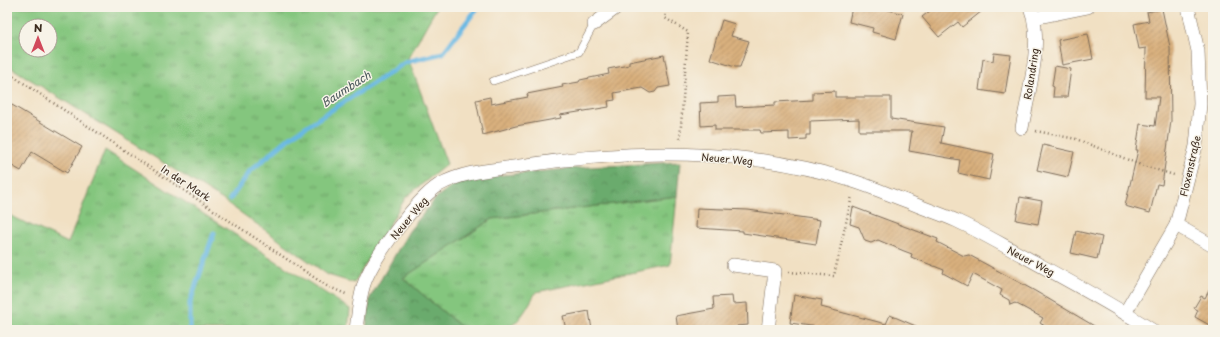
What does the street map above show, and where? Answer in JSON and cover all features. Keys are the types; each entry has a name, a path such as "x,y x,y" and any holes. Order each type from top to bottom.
{"street":[{"path":"594,24 617,7"},
{"name":"Rolandring","path":"1022,128 1035,44 1032,13 1088,7"},
{"name":"Floxenstraße","path":"1125,312 1176,225 1196,146 1200,104 1198,50 1188,7"},
{"name":"Neuer Weg","path":"356,330 360,300 364,284 371,268 398,228 437,186 454,178 473,173 551,161 603,156 678,154 790,165 827,173 855,182 956,221 1125,312 1152,330"},
{"path":"1176,225 1213,246"},
{"path":"734,264 775,271 768,330"}],"lane":[{"path":"493,81 579,52 594,24"}],"path":[{"path":"667,7 665,18 688,32 678,154"},
{"name":"In der Mark","path":"7,72 327,286 360,300"},
{"path":"1022,128 1076,139 1141,165 1188,179"},
{"path":"775,271 834,276 855,182"}],"green space":[{"path":"7,7 437,7 408,58 447,164 406,197 354,283 328,275 223,200 7,65"},
{"path":"105,150 350,309 348,330 7,330 7,214 68,243"},
{"path":"680,162 677,196 492,219 403,278 465,330 366,330 370,298 409,231 437,197 461,179 589,167"},
{"path":"677,196 670,265 536,292 522,316 509,327 492,330 465,330 403,278 492,219"}],"building":[{"path":"852,7 879,7 903,14 896,39 872,32 873,28 849,22"},
{"path":"935,7 987,7 962,27 958,22 939,37 922,17"},
{"path":"1162,9 1170,47 1171,121 1162,185 1157,184 1150,213 1125,206 1138,150 1136,150 1140,124 1155,126 1159,97 1145,97 1146,48 1139,49 1134,24 1149,21 1147,12"},
{"path":"722,20 735,24 731,36 749,41 740,67 735,67 710,59"},
{"path":"1088,34 1093,59 1062,65 1058,40"},
{"path":"994,53 1011,55 1005,94 979,90 983,59 993,61"},
{"path":"664,55 670,86 658,88 655,92 650,93 642,88 614,93 615,100 608,101 609,107 560,115 561,118 516,126 483,135 476,100 490,97 491,104 528,97 527,94 563,87 562,85 609,74 608,69 629,65 629,62"},
{"path":"1055,66 1071,69 1067,97 1053,97 1054,87 1052,86"},
{"path":"835,91 835,97 891,97 891,119 944,127 941,143 994,154 989,180 958,173 960,160 909,151 912,131 859,131 859,119 810,121 810,135 806,135 806,139 789,140 789,132 761,133 760,130 715,130 715,125 701,126 700,103 718,102 718,97 735,96 736,107 775,105 775,102 813,100 813,92"},
{"path":"7,102 82,147 67,173 32,152 21,171 7,163"},
{"path":"1043,145 1074,152 1068,177 1037,170"},
{"path":"1020,197 1042,201 1038,224 1016,220"},
{"path":"853,207 938,239 937,242 964,256 969,255 1035,291 1101,330 1051,330 1040,323 1043,318 1015,303 1010,305 1009,300 1000,295 1002,290 973,274 967,286 943,273 944,270 911,257 912,254 878,240 871,243 865,241 859,227 850,224"},
{"path":"697,208 748,210 820,220 816,244 743,233 743,231 696,228"},
{"path":"1076,231 1102,237 1097,259 1071,253"},
{"path":"1213,283 1213,327 1195,317 1198,310 1194,308 1201,296 1205,298"},
{"path":"794,295 822,300 821,307 886,324 890,315 925,330 818,330 818,327 790,323"},
{"path":"732,296 733,304 747,303 748,325 737,326 737,330 678,330 676,316 714,309 713,297"},
{"path":"589,311 592,330 566,330 563,316"}],"waterway":[{"name":"Baumbach","path":"230,199 250,171 293,135 406,62 443,53 478,7"},
{"name":"Baumbach","path":"190,330 190,302 214,233"}]}
